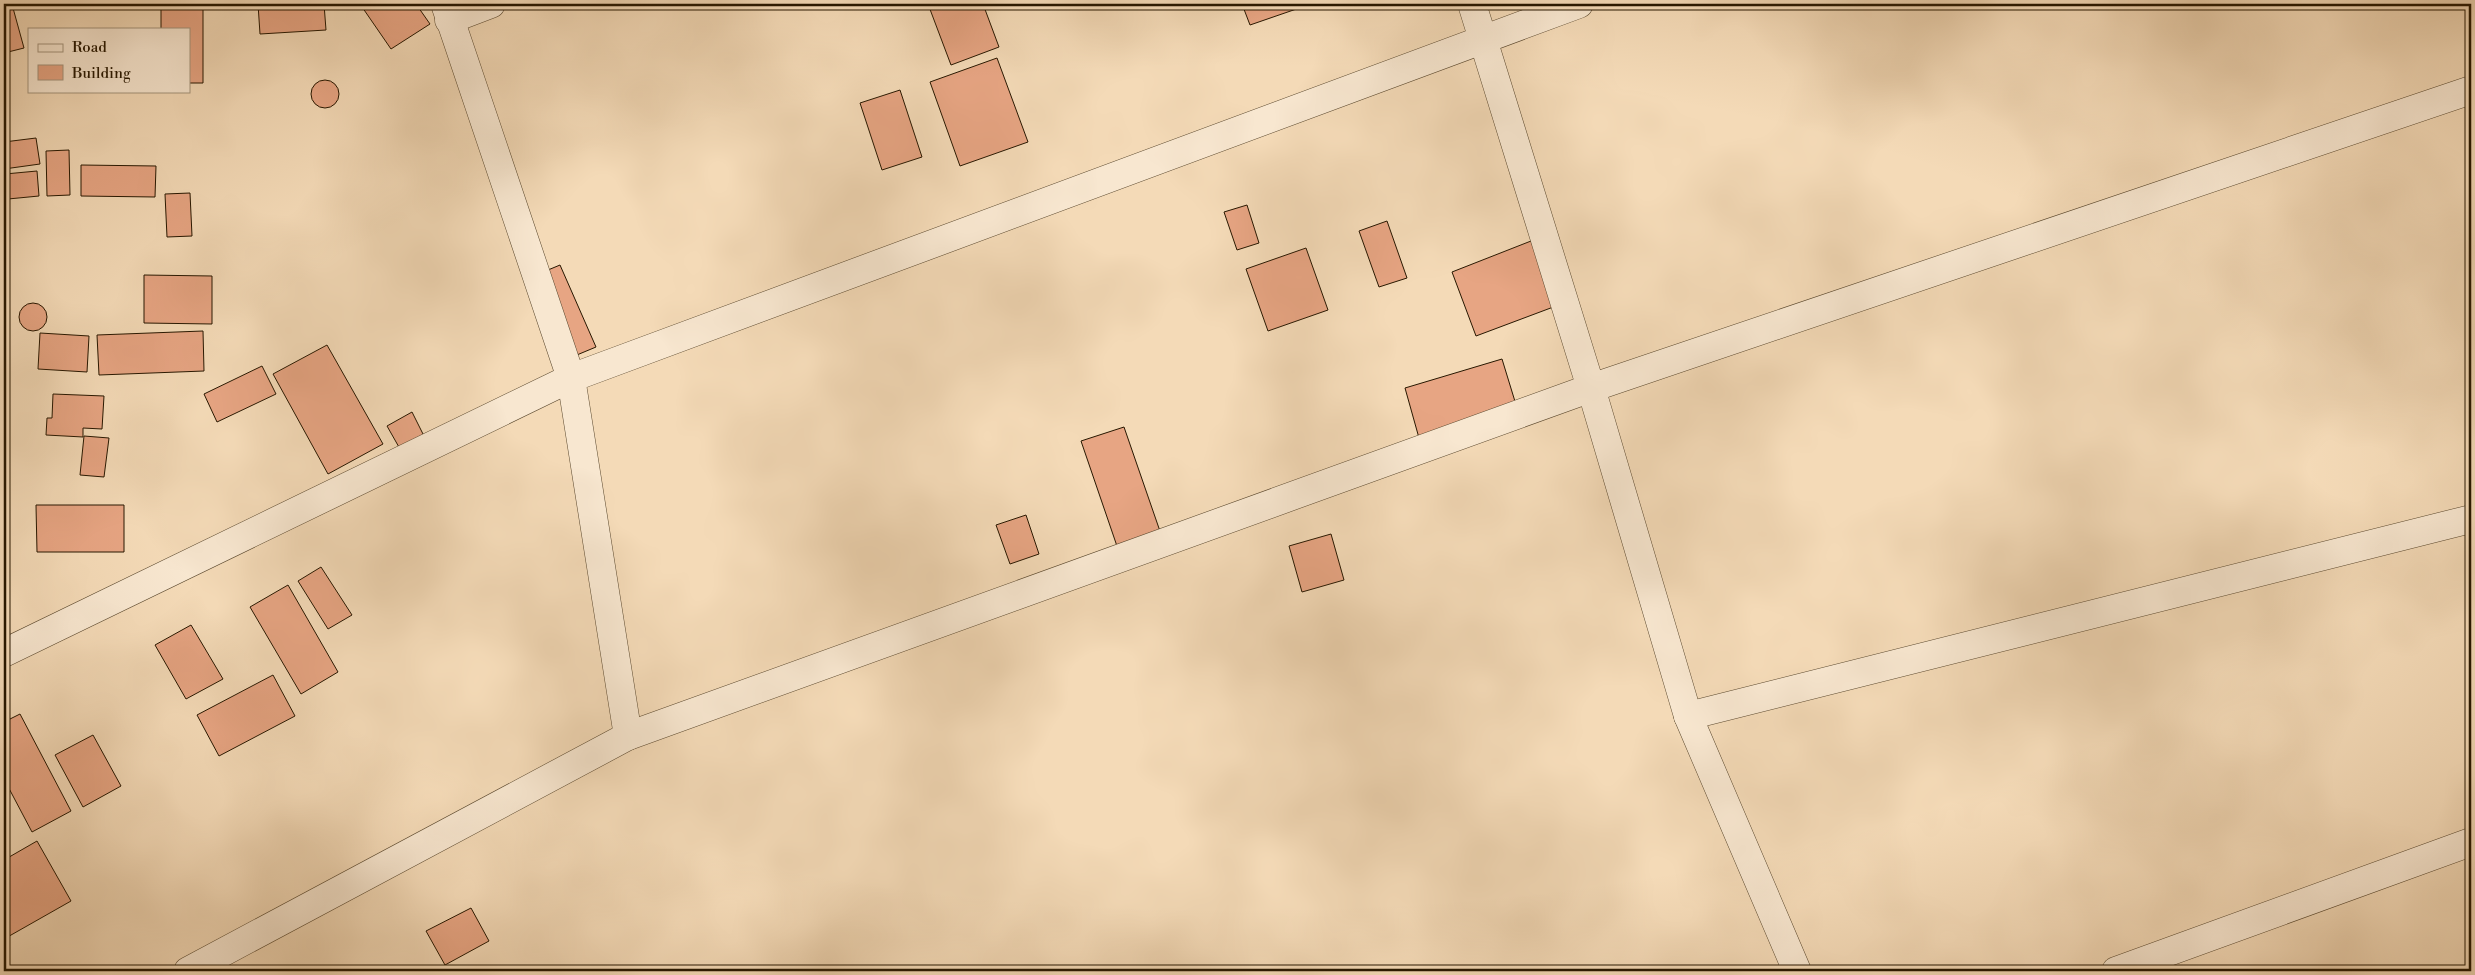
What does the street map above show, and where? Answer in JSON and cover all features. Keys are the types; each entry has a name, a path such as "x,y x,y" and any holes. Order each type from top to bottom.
{"street":[{"path":"491,4 447,12 571,378 628,736"},
{"path":"1472,4 1485,40 1688,716 1797,971"},
{"path":"4,653 571,378 1579,4"},
{"path":"188,971 628,736 1590,388 2471,90"},
{"path":"1688,716 2471,519"},
{"path":"2116,971 2471,842"}],"building":[{"path":"161,4 203,4 203,83 190,83 190,28 161,28"},
{"path":"258,4 324,4 326,30 260,34"},
{"path":"360,4 416,4 430,24 391,49"},
{"path":"928,4 983,4 999,47 951,65"},
{"path":"1242,4 1307,4 1308,5 1250,25"},
{"path":"13,8 24,48 4,53 4,10"},
{"path":"997,58 1028,142 960,166 930,82"},
{"path":"325,80 335,84 339,94 335,104 325,108 315,104 311,94 315,84"},
{"path":"900,90 922,157 882,170 860,103"},
{"path":"36,138 40,164 4,169 4,142"},
{"path":"69,150 70,195 47,196 46,151"},
{"path":"81,165 156,166 155,197 81,196"},
{"path":"37,171 39,196 8,199 5,174"},
{"path":"190,193 192,236 167,237 165,194"},
{"path":"1247,205 1259,243 1237,250 1224,212"},
{"path":"1387,221 1407,278 1379,287 1359,231"},
{"path":"1531,241 1556,306 1476,336 1452,272"},
{"path":"1306,248 1328,310 1268,331 1246,269"},
{"path":"560,265 596,347 572,357 536,275"},
{"path":"144,275 212,276 212,324 144,323"},
{"path":"33,303 43,307 47,317 43,327 33,331 23,327 19,317 23,307"},
{"path":"203,331 204,371 99,375 97,335"},
{"path":"40,333 89,336 87,372 38,369"},
{"path":"327,345 383,444 328,474 273,374"},
{"path":"1502,359 1517,408 1419,438 1405,388"},
{"path":"262,366 276,394 217,422 204,394"},
{"path":"53,394 104,396 102,429 83,428 83,437 46,435 47,418 52,418"},
{"path":"412,412 428,444 404,456 387,426"},
{"path":"1124,427 1162,537 1119,552 1081,441"},
{"path":"84,436 109,438 104,477 80,475"},
{"path":"36,505 124,505 124,552 37,552"},
{"path":"1026,515 1039,554 1010,564 996,525"},
{"path":"1331,534 1344,580 1302,592 1289,546"},
{"path":"321,567 352,615 328,629 298,581"},
{"path":"288,585 338,672 301,694 250,607"},
{"path":"191,625 223,679 186,699 155,645"},
{"path":"273,675 295,716 219,756 197,715"},
{"path":"20,714 71,811 32,832 4,779 4,722"},
{"path":"93,735 121,786 83,807 55,755"},
{"path":"37,841 71,901 4,939 4,860"},
{"path":"471,908 489,941 445,965 426,931"}]}
